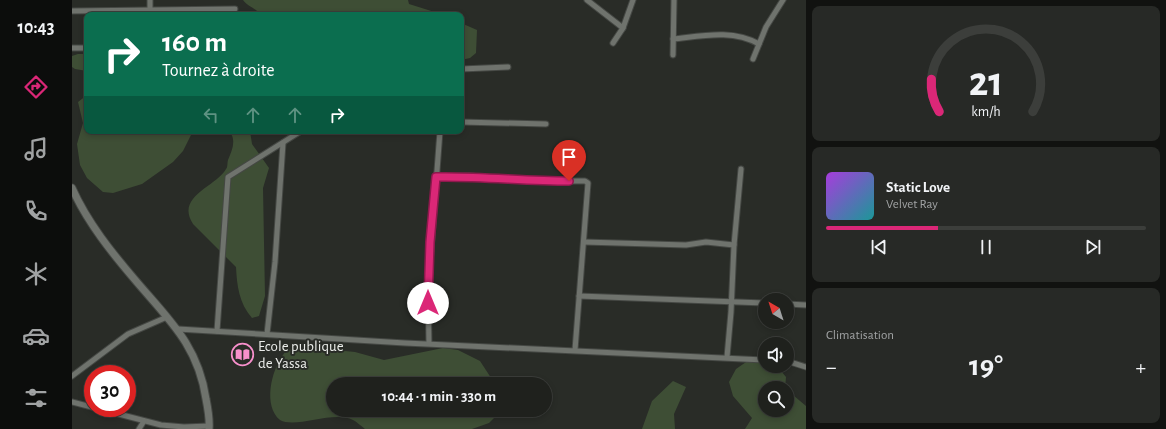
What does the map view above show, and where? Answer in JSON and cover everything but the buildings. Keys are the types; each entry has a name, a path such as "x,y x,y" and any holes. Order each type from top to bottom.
{"main road":[{"path":"72,188 80,205 103,239 134,280 178,329 198,363 203,381 209,427"}],"street":[{"path":"150,0 150,10"},
{"path":"587,0 623,28"},
{"path":"613,43 623,28 633,0"},
{"path":"673,55 674,0"},
{"path":"753,59 769,22 783,0"},
{"path":"72,11 150,10 189,12 235,8"},
{"path":"673,39 727,34 749,39 759,44"},
{"path":"72,48 84,48"},
{"path":"464,69 508,67"},
{"path":"464,122 546,124"},
{"path":"217,331 228,177 297,134"},
{"path":"430,344 428,290 440,134"},
{"path":"267,334 275,255 283,143"},
{"path":"728,357 734,245 742,169"},
{"path":"436,177 474,176 527,181 587,182 584,242 575,350"},
{"path":"584,242 686,246 706,242 734,245"},
{"path":"579,296 758,303"},
{"path":"794,304 806,305"},
{"path":"72,376 128,334 167,317"},
{"path":"178,329 430,344 758,359"},
{"path":"794,363 805,365"},
{"path":"72,402 98,410 171,427 209,427"},
{"path":"139,429 144,421"}],"green space":[{"path":"243,0 408,0 409,4 434,12 258,12"},
{"path":"464,24 477,30 476,53 470,58 464,59"},
{"path":"84,54 84,70 72,67 72,56"},
{"path":"84,97 84,134 192,134 183,151 173,162 142,184 113,193 103,192 87,178 80,165 77,144 83,123 78,102"},
{"path":"231,134 250,134 252,144 269,168 263,188 265,296 259,316 252,318 241,300 236,267 193,224 189,214 189,206 193,199 227,168 233,138"},
{"path":"295,346 355,352 384,360 443,348 458,350 480,361 490,377 326,377 326,417 335,417 287,422 280,420 275,414 270,398 272,379 275,370 287,351"},
{"path":"749,360 758,362 758,373 783,373 786,377 786,381 758,381 758,417 794,417 794,396 806,406 806,429 745,429 752,418 733,396 729,382 736,369"},
{"path":"673,381 686,387 674,414 675,429 642,429 652,401"},
{"path":"345,417 495,417 489,423 472,429 365,429 353,420"}],"place":[{"name":"Ecole publique de Yassa","path":"242,355"}],"route":[{"path":"428,303 430,242 436,177 479,176 527,181 569,181"}]}
